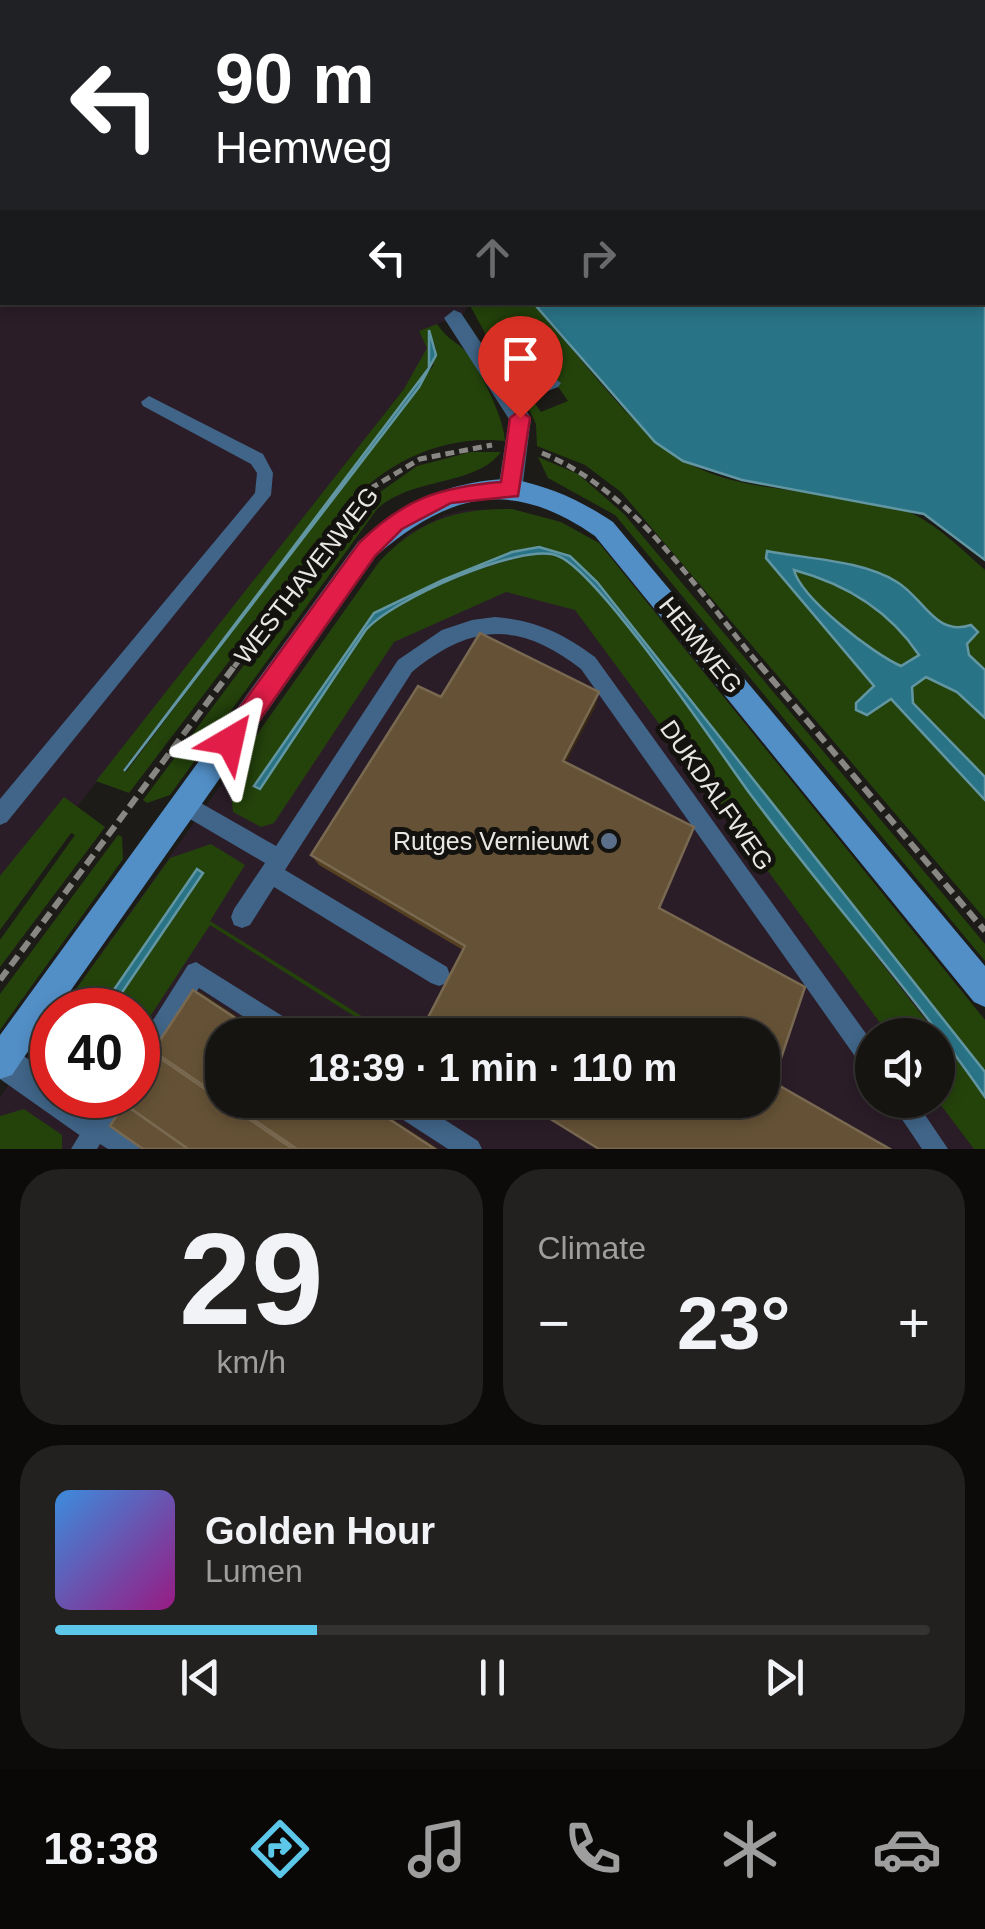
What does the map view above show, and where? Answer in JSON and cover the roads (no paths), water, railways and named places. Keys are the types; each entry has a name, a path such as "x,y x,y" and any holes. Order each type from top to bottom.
{"street":[{"path":"454,318 520,418 519,448 510,490"},
{"name":"WESTHAVENWEG","path":"30,1077 1,1062 367,550 394,522 448,495 510,490"},
{"name":"HEMWEG","path":"510,490 572,507 613,538 985,991"}],"lane":[{"path":"508,400 553,383"},
{"path":"0,815 263,494 265,473 256,459 149,402"},
{"name":"DUKDALFWEG","path":"275,866 405,666 427,646 474,624 501,623 563,644 588,662 855,1036"},
{"path":"185,804 440,975"},
{"path":"242,918 275,866"},
{"path":"160,1030 196,974 265,1018"},
{"path":"107,1118 128,1149"},
{"path":"421,1118 470,1149"},
{"path":"914,1118 936,1149"}],"water":[{"path":"985,305 985,560 924,514 742,480 683,461 655,442 536,306"},
{"path":"429,330 436,355 419,387 124,771 429,368"},
{"path":"539,547 570,556 597,582 942,1018 927,1018 777,830 628,626 576,569 558,556 516,557 487,565 427,590 379,619 365,631 260,789 254,786 374,613 512,552"},
{"path":"767,551 868,569 897,582 939,621 948,626 971,625 978,632 967,644 969,655 985,670 985,718 957,692 926,677 912,687 913,703 985,777 985,800 891,699 867,715 856,710 856,703 874,686 766,558","holes":["794,570 865,601 894,625 919,655 901,666 889,660 824,610 799,582"]},
{"path":"197,869 203,873 125,988 115,988"},
{"path":"955,1034 985,1072 985,1097 955,1056"}],"place":[{"name":"Rutges Vernieuwt","path":"609,841"}]}
